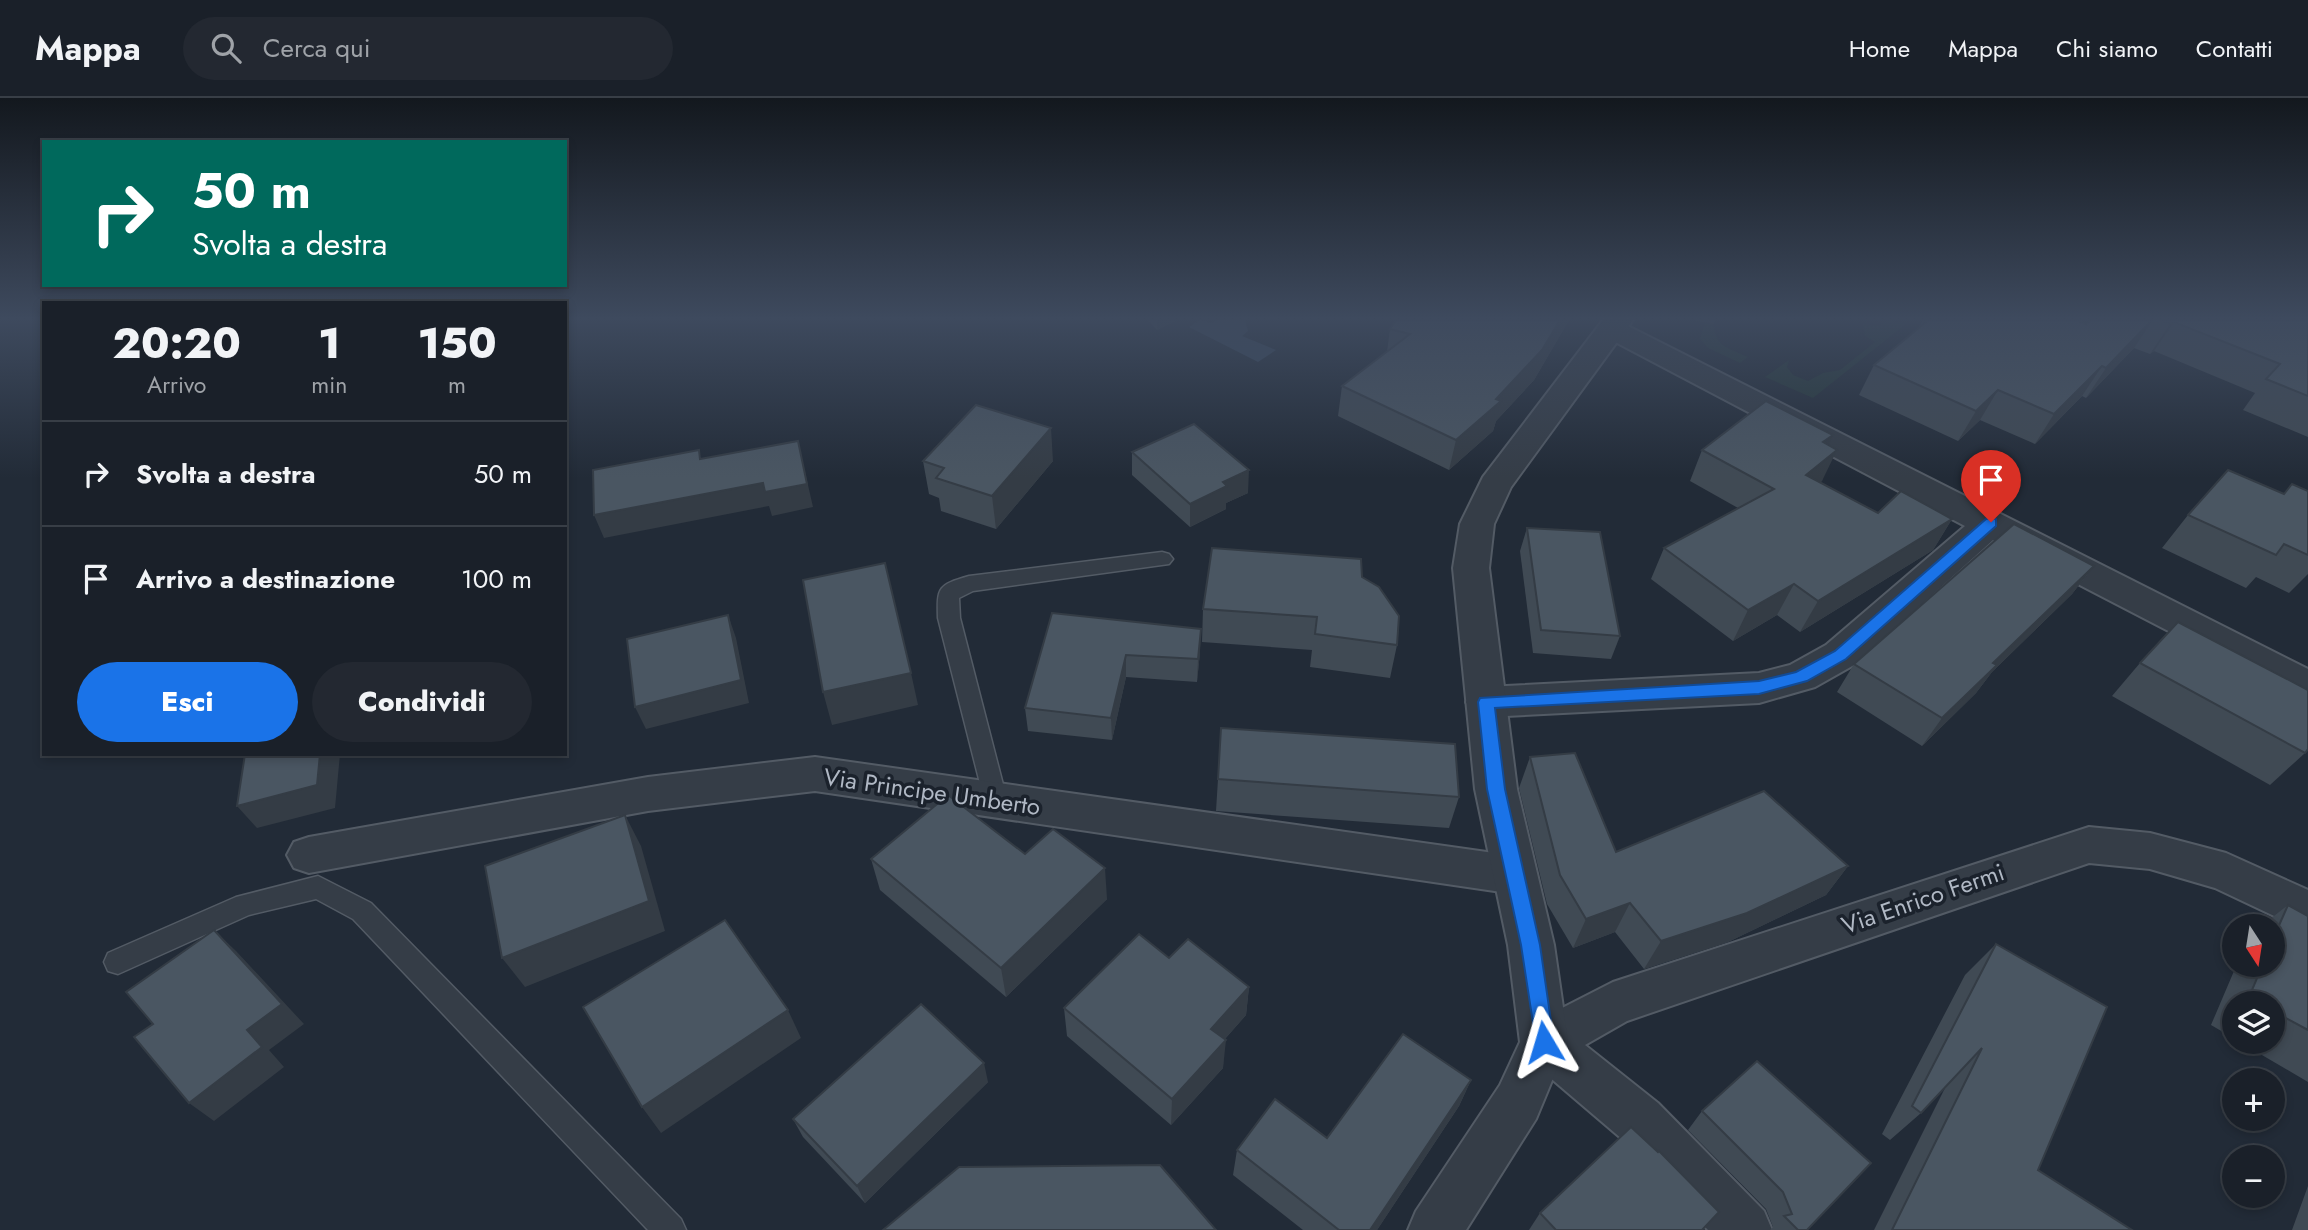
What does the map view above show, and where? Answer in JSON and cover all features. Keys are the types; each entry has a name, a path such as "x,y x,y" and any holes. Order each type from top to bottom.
{"street":[{"path":"1435,1230 1518,1102 1544,1042 1532,952 1496,789 1471,568 1477,524 1495,485 1579,373"},
{"path":"1701,373 1782,419 1991,522 2308,686"},
{"path":"1486,702 1759,688 1801,677 1840,655 1991,522"},
{"name":"Via Principe Umberto","path":"309,855 648,794 815,774 1515,875"},
{"name":"Via Enrico Fermi","path":"1544,1042 1613,1004 2089,845 2150,852 2226,872 2308,912"},
{"path":"1544,1042 1640,1121 1745,1230"}],"lane":[{"path":"995,800 948,618 948,594 970,584 1162,559"},
{"path":"118,962 245,905 318,887 362,911 670,1230"}],"shaded area":[{"path":"1771,373 1791,373 1808,381 1823,373 1845,373 1813,398 1765,377"}],"building":[{"path":"1359,373 1521,373 1496,399 1501,401 1456,440 1342,386"},
{"path":"1891,373 2095,373 2054,414 1998,390 1976,411"},
{"path":"2272,373 2308,373 2308,396 2266,379"},
{"path":"1766,401 1833,435 1823,442 1837,450 1806,475 1878,513 1901,491 1952,519 1818,601 1794,584 1748,610 1664,548 1774,489 1702,450"},
{"path":"976,405 1051,428 992,496 936,478 944,468 923,461"},
{"path":"1194,424 1249,470 1223,482 1227,486 1190,504 1132,452"},
{"path":"798,441 807,484 765,492 763,483 594,515 593,470 699,450 700,459"},
{"path":"2228,470 2284,494 2292,484 2308,491 2308,555 2284,544 2276,555 2188,515"},
{"path":"2014,524 2094,566 1993,663 1997,665 1942,718 1854,664"},
{"path":"1527,528 1600,532 1620,636 1541,630"},
{"path":"1212,548 1361,559 1362,577 1379,587 1399,616 1397,645 1315,634 1317,617 1203,609"},
{"path":"885,563 911,673 823,692 803,580"},
{"path":"1052,613 1201,629 1198,659 1126,655 1111,718 1025,708"},
{"path":"728,615 741,680 635,707 627,639"},
{"path":"2178,622 2308,690 2308,749 2305,753 2140,663"},
{"path":"1221,728 1455,744 1459,797 1218,779"},
{"path":"1575,753 1616,852 1764,791 1848,866 1747,913 1661,941 1630,903 1586,919 1560,875 1530,757"},
{"path":"245,756 320,756 317,785 237,806"},
{"path":"948,795 1025,854 1053,829 1105,868 1001,968 871,859"},
{"path":"625,815 649,901 502,958 485,866"},
{"path":"2288,905 2308,916 2308,1030 2285,1018 2285,991 2252,991 2257,977 2286,976 2284,914"},
{"path":"725,920 788,1010 642,1107 583,1007"},
{"path":"214,930 282,1004 247,1030 262,1047 189,1103 134,1037 153,1024 126,992"},
{"path":"1139,934 1169,958 1188,939 1249,987 1211,1029 1226,1040 1172,1099 1064,1008"},
{"path":"1996,944 2107,1007 2038,1170 2132,1230 1892,1230 1982,1048 1921,1113 1912,1106"},
{"path":"921,1004 984,1063 857,1186 793,1119"},
{"path":"1403,1034 1471,1080 1370,1230 1339,1230 1237,1150 1275,1099 1327,1138"},
{"path":"1757,1061 1871,1163 1807,1230 1798,1230 1784,1216 1792,1214 1783,1192 1702,1111"},
{"path":"1631,1127 1659,1151 1719,1212 1702,1230 1556,1230 1540,1213"},
{"path":"1160,1165 1216,1230 883,1230 959,1167"}],"route":[{"path":"1544,1042 1531,945 1496,789 1486,702 1759,688 1801,677 1840,655 1991,522"}]}
